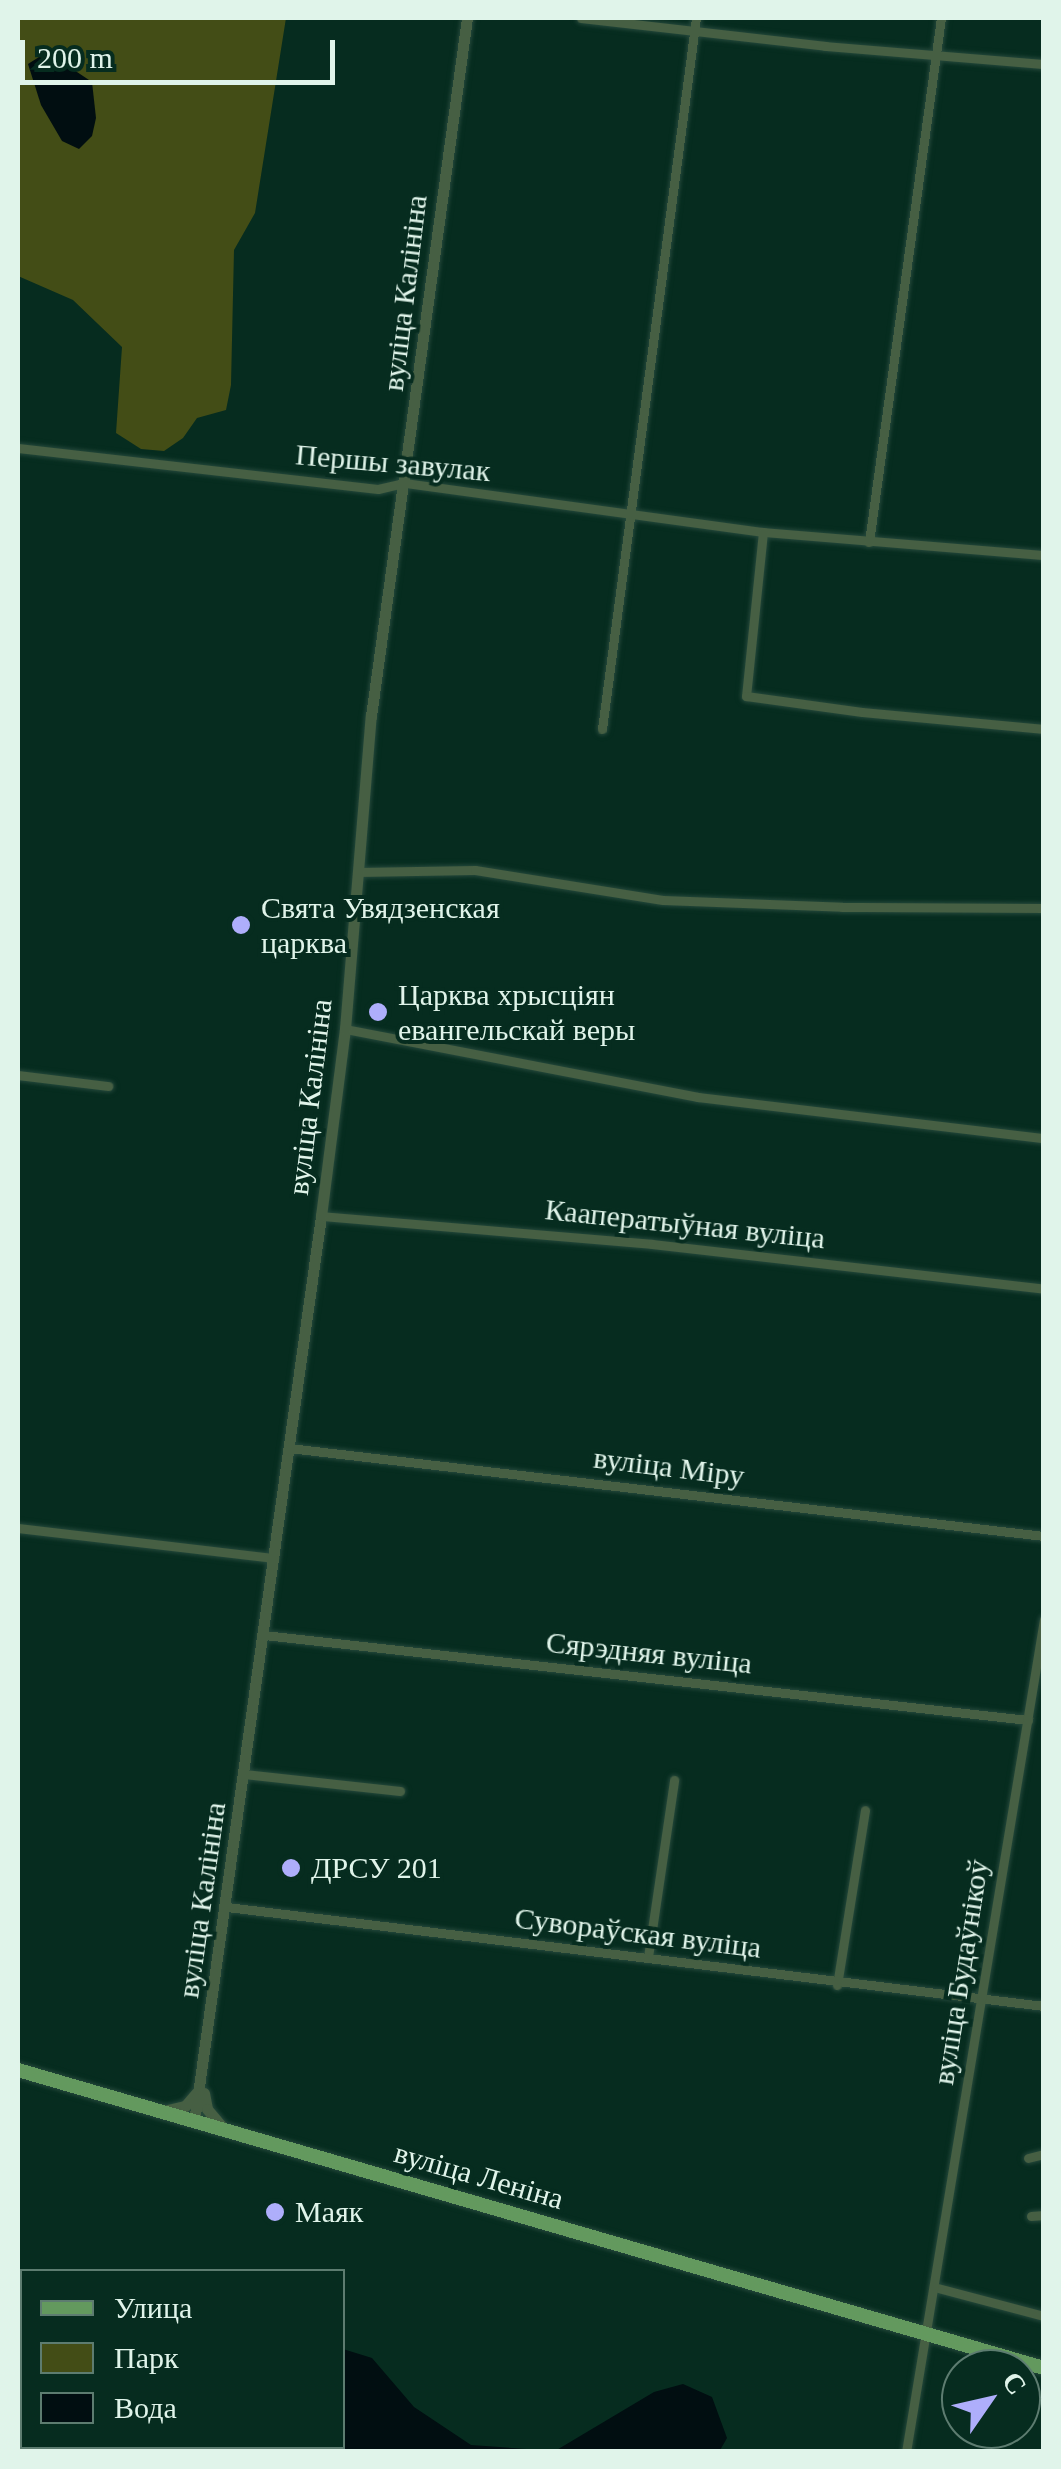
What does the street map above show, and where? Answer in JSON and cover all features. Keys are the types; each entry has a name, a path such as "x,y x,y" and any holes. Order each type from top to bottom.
{"main road":[{"name":"вуліца Леніна","path":"18,2070 1044,2368"}],"street":[{"name":"вуліца Калініна","path":"194,2122 321,1216 344,1028 372,716 467,18"},
{"path":"581,18 1044,64"},
{"path":"602,729 696,18"},
{"path":"869,542 941,18"},
{"name":"Першы завулак","path":"18,448 378,489 405,483 630,517 764,532 1044,555"},
{"path":"764,532 746,696 862,712 1044,729"},
{"path":"358,872 475,870 664,900 842,907 1044,908"},
{"path":"344,1028 698,1098 1044,1138"},
{"path":"18,1075 108,1086"},
{"name":"Кааператыўная вуліца","path":"321,1216 652,1244 1044,1289"},
{"name":"вуліца Міру","path":"289,1448 1044,1536"},
{"path":"18,1528 274,1558"},
{"name":"вуліца Будаўнікоў","path":"908,2451 1044,1619"},
{"name":"Сярэдняя вуліца","path":"264,1635 1028,1720"},
{"path":"244,1774 400,1792"},
{"path":"648,1958 674,1780"},
{"path":"837,1984 865,1810"},
{"name":"Сувораўская вуліца","path":"227,1907 982,2002 1044,2006"},
{"path":"160,2112 190,2103 202,2079"},
{"path":"202,2079 207,2109 232,2133"},
{"path":"1028,2158 1044,2154"},
{"path":"1031,2216 1044,2215"},
{"path":"934,2287 1044,2316"}],"green space":[{"path":"18,18 286,18 255,213 234,250 231,385 226,410 197,418 183,438 164,451 141,449 116,433 122,347 73,300 18,276"}],"water":[{"path":"39,57 59,60 92,82 96,118 92,136 79,149 62,141 41,105 28,64"},
{"path":"20,2325 20,2449 112,2451 18,2451"},
{"path":"345,2350 372,2358 414,2407 471,2445 555,2451 654,2392 683,2384 712,2397 727,2438 719,2452 145,2451 345,2449"}],"place":[{"name":"Свята Увядзенская царква","path":"241,925"},
{"name":"Царква хрысціян евангельскай веры","path":"378,1012"},
{"name":"ДРСУ 201","path":"291,1868"},
{"name":"Маяк","path":"275,2212"}]}
